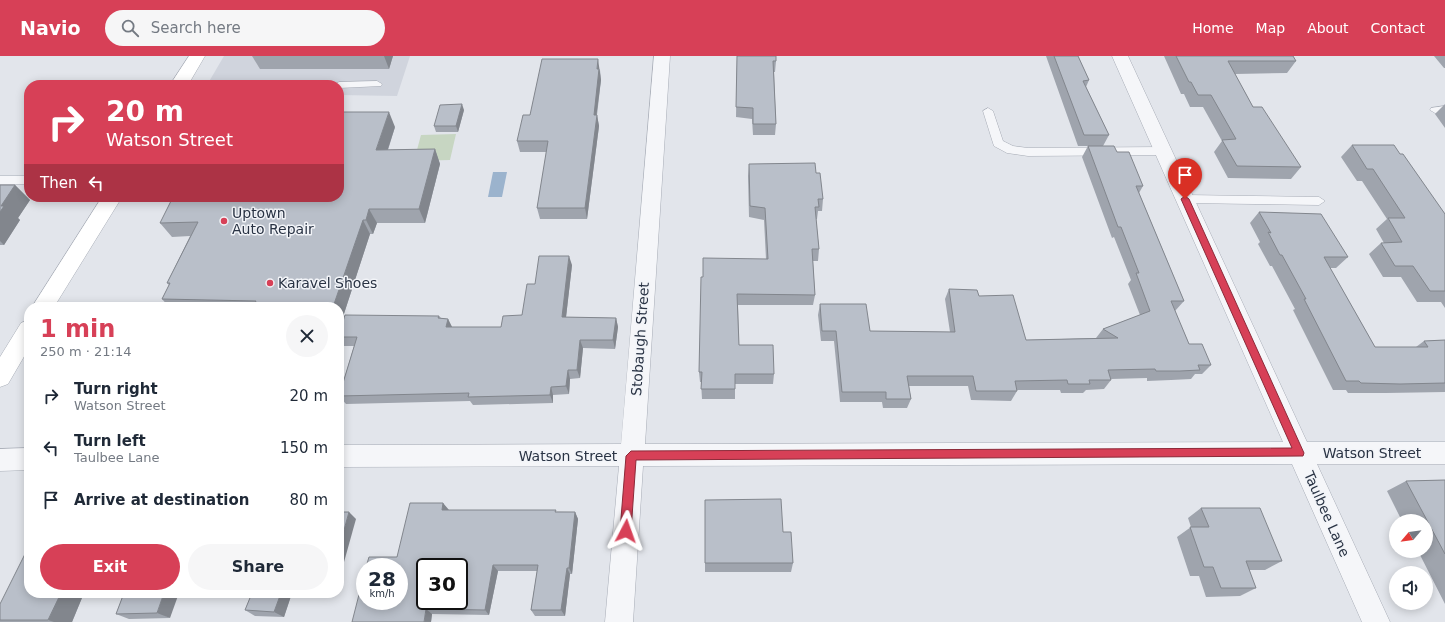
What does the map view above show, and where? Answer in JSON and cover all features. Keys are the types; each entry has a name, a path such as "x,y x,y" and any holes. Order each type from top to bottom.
{"main road":[{"path":"182,80 197,56"},
{"path":"46,302 109,202"},
{"path":"0,377 24,337"}],"street":[{"name":"Stobaugh Street","path":"619,622 662,56"},
{"name":"Taulbee Lane","path":"1120,56 1376,622"},
{"name":"Watson Street","path":"344,456 1445,453"},
{"path":"0,460 24,459"}],"lane":[{"path":"344,85 377,84"},
{"path":"988,111 998,143 1011,150 1081,152 1163,151"},
{"path":"0,180 24,180"},
{"path":"1185,199 1319,201"}],"shaded area":[{"path":"224,56 410,56 397,96 344,95 344,80 210,80"}],"green space":[{"path":"456,134 450,160 414,161 421,135"}],"water":[{"path":"493,172 507,172 502,197 488,197"}],"building":[{"path":"737,56 776,56 776,61 773,61 776,124 753,124 753,108 736,107"},
{"path":"1054,56 1078,56 1089,80 1083,81 1109,135 1084,135"},
{"path":"1176,56 1293,56 1296,61 1228,61 1253,107 1262,107 1301,167 1237,166 1222,140 1236,139 1211,95 1198,95 1191,82 1189,82"},
{"path":"542,59 598,59 597,69 599,69 594,115 597,115 585,208 537,208 548,141 517,141 523,115 530,115"},
{"path":"462,104 456,126 434,126 440,105"},
{"path":"344,112 389,112 376,150 435,149 419,209 369,209 366,220 363,220 335,302 256,302 162,299 170,283 167,283 198,222 160,223 170,202 344,202"},
{"path":"1352,145 1394,145 1400,154 1403,154 1445,214 1445,291 1430,291 1413,266 1395,266 1381,243 1402,242 1388,218 1405,218 1373,169 1367,169"},
{"path":"1088,146 1114,146 1117,152 1129,152 1143,186 1136,186 1184,301 1171,301 1189,344 1202,344 1211,365 1198,365 1200,370 1180,371 1156,371 1155,369 1108,370 1111,380 1089,380 1090,384 1068,384 1067,380 1015,381 1017,391 976,391 973,376 907,376 911,399 886,399 886,392 842,392 836,331 822,331 820,304 866,304 870,331 955,332 949,289 977,290 979,296 1013,295 1026,340 1118,338 1103,329 1150,311 1136,273 1139,273 1121,227 1118,227"},
{"path":"815,163 816,173 820,173 823,199 818,199 819,207 815,207 819,249 812,249 815,295 737,294 739,345 773,345 774,374 735,374 735,389 701,389 702,372 699,372 701,277 703,277 703,258 768,259 765,208 750,206 749,164"},
{"path":"0,185 15,185 1,206 4,206 0,212"},
{"path":"1259,212 1321,214 1348,257 1324,257 1375,347 1428,347 1424,341 1445,340 1445,383 1400,384 1346,381 1304,299 1306,299 1282,255 1280,255 1268,232 1271,233"},
{"path":"539,256 569,256 562,317 616,318 613,340 580,340 577,370 568,370 566,386 551,387 550,395 468,397 469,393 344,396 344,380 357,337 344,337 345,315 439,316 438,318 448,319 446,327 501,327 503,316 522,315 527,284 535,284"},
{"path":"1445,480 1445,554 1433,532 1433,514 1424,514 1406,481"},
{"path":"781,499 783,532 791,532 793,563 705,563 705,500"},
{"path":"410,503 443,503 442,510 556,510 555,512 575,512 569,568 567,568 561,610 531,610 538,565 493,565 485,610 468,610 468,558 416,558 416,610 426,610 424,622 352,622 356,606 356,610 408,610 408,558 369,557 397,557"},
{"path":"1201,508 1260,508 1282,561 1246,561 1256,588 1221,588 1213,567 1204,567 1190,527 1209,527"},
{"path":"344,512 349,512 344,530"},
{"path":"24,556 24,598 59,598 48,620 0,620 0,604"},
{"path":"122,598 162,598 157,613 116,614"},
{"path":"250,598 279,598 274,612 245,610"}],"place":[{"name":"Uptown Auto Repair","path":"224,221"},
{"name":"Karavel Shoes","path":"270,283"}],"route":[{"path":"626,531 631,456 1300,453 1185,199"}]}
